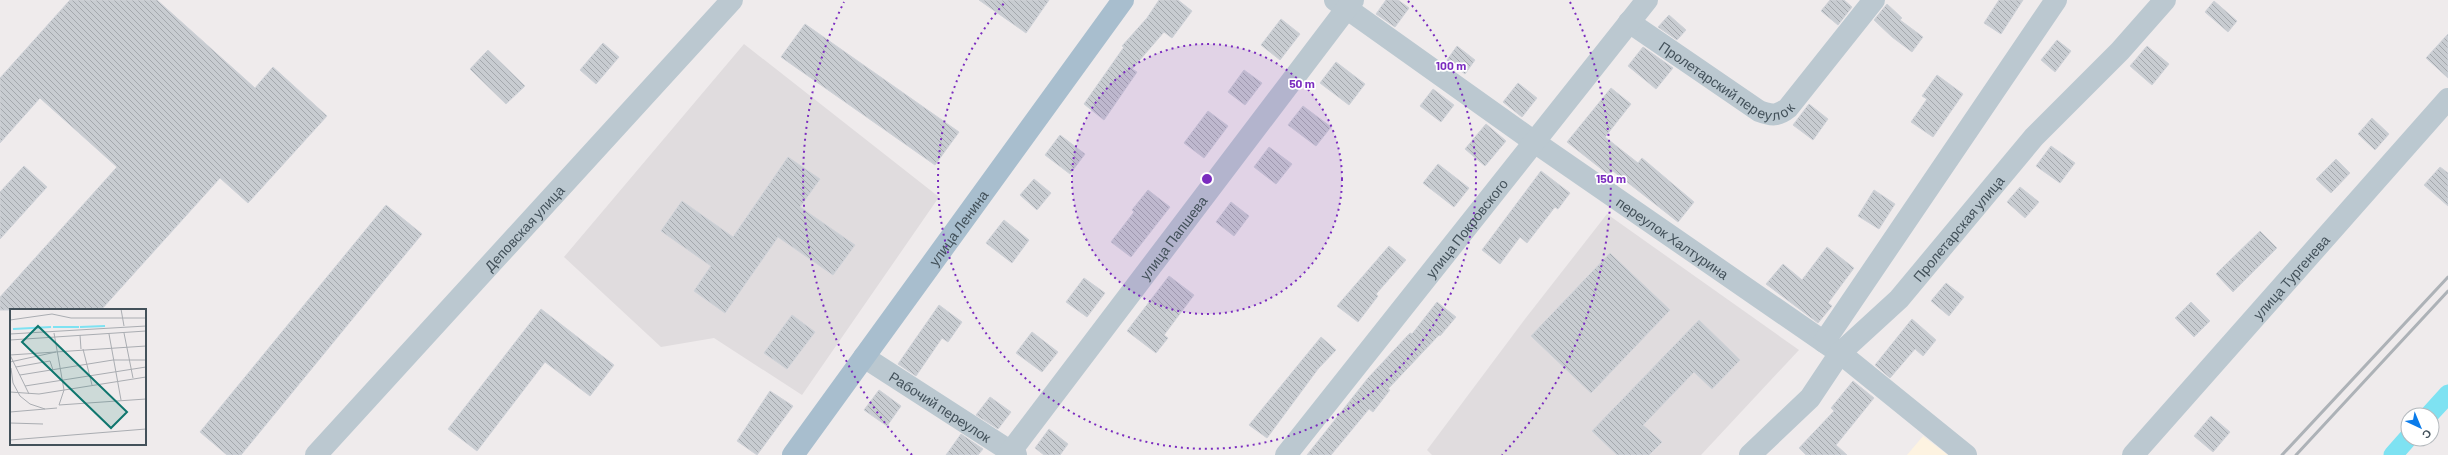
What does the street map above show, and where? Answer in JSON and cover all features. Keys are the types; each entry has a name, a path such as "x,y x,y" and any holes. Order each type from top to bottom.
{"main road":[{"name":"улица Ленина","path":"793,455 1123,0"}],"street":[{"name":"Деповская улица","path":"316,455 732,0"},
{"name":"улица Покровского","path":"1286,455 1646,0"},
{"name":"Пролетарский переулок","path":"1629,22 1759,112 1770,116 1780,115 1788,108 1874,0"},
{"name":"Пролетарская улица","path":"1750,455 1810,398 1832,347 2056,0"},
{"name":"Пролетарская улица","path":"1832,347 1899,299 2034,138 2120,51 2165,0"},
{"name":"переулок Халтурина","path":"1345,3 1533,141 1832,347 1966,455"},
{"name":"улица Папшева","path":"1012,454 1345,3"},
{"name":"улица Тургенева","path":"2133,455 2448,99"},
{"name":"Рабочий переулок","path":"864,357 1012,454"}],"shaded area":[{"path":"744,44 939,197 802,395 714,338 661,347 564,257"},
{"path":"1607,214 1799,350 1701,455 1432,455 1427,450 1525,319"},
{"path":"1923,436 1948,455 1907,455"}],"building":[{"path":"70,0 157,0 255,88 273,67 327,116 248,203 220,178 102,309 0,310 0,297 117,167 40,98 0,143 0,78"},
{"path":"979,0 1049,0 1026,33"},
{"path":"1159,0 1178,0 1192,11 1172,38 1164,32 1132,69 1137,72 1104,120 1084,104 1124,47 1122,46 1147,18"},
{"path":"1386,0 1398,0 1409,8 1395,27 1376,14"},
{"path":"1830,0 1844,0 1852,7 1838,25 1821,11"},
{"path":"1999,0 2023,0 2001,34 1984,23"},
{"path":"2214,1 2237,21 2228,32 2205,12"},
{"path":"1887,4 1902,18 1900,20 1923,37 1912,52 1892,37 1874,20"},
{"path":"1669,15 1686,30 1677,40 1658,27"},
{"path":"1281,19 1300,34 1280,60 1261,45"},
{"path":"805,24 959,132 935,165 781,57"},
{"path":"2448,34 2448,78 2426,58"},
{"path":"2057,40 2071,51 2055,72 2041,60"},
{"path":"603,43 619,57 596,84 580,70"},
{"path":"1457,46 1475,60 1465,74 1447,60"},
{"path":"2147,46 2169,64 2152,85 2130,66"},
{"path":"1643,47 1673,68 1656,89 1628,66"},
{"path":"488,50 525,86 506,104 470,69"},
{"path":"1336,62 1365,84 1349,105 1320,83"},
{"path":"1244,70 1262,83 1245,105 1228,92"},
{"path":"1937,75 1963,94 1933,137 1911,122 1927,99 1922,96"},
{"path":"1518,83 1537,98 1522,117 1503,102"},
{"path":"1611,88 1631,104 1605,137 1638,163 1642,158 1694,202 1678,222 1613,171 1609,175 1567,142"},
{"path":"1433,89 1454,105 1441,122 1420,106"},
{"path":"1809,104 1828,119 1813,140 1793,125"},
{"path":"1303,106 1331,127 1316,146 1288,125"},
{"path":"1208,111 1228,126 1204,158 1184,143"},
{"path":"2372,118 2389,134 2375,150 2358,134"},
{"path":"1486,124 1506,141 1485,166 1465,149"},
{"path":"1060,135 1085,154 1070,174 1045,155"},
{"path":"2051,146 2075,163 2060,183 2036,166"},
{"path":"1269,147 1292,164 1276,184 1254,167"},
{"path":"788,157 820,179 800,207 855,245 833,275 778,237 725,313 694,291 711,266 661,231 682,201 733,237"},
{"path":"2336,159 2350,173 2331,193 2316,179"},
{"path":"1438,164 1469,188 1454,207 1423,183"},
{"path":"24,166 47,187 0,239 0,192"},
{"path":"2440,167 2448,173 2448,206 2424,185"},
{"path":"1541,171 1570,193 1558,209 1555,207 1527,243 1520,237 1500,264 1482,250"},
{"path":"1034,179 1051,193 1037,210 1020,195"},
{"path":"2020,187 2039,202 2025,218 2007,202"},
{"path":"1148,190 1170,207 1131,257 1111,242 1134,212 1132,210"},
{"path":"1874,190 1895,204 1879,229 1858,216"},
{"path":"1231,202 1249,216 1234,236 1216,222"},
{"path":"386,205 422,234 241,455 227,455 200,432"},
{"path":"1004,220 1029,240 1012,263 986,243"},
{"path":"2260,231 2277,248 2233,292 2216,274"},
{"path":"1389,246 1406,260 1376,294 1378,296 1358,322 1337,306"},
{"path":"1827,247 1854,268 1828,303 1832,306 1818,323 1766,284 1783,264 1802,280"},
{"path":"1610,253 1670,310 1591,393 1531,336"},
{"path":"1169,276 1194,295 1164,335 1168,338 1156,353 1127,331"},
{"path":"1084,278 1105,293 1087,317 1066,302"},
{"path":"1946,283 1964,297 1949,316 1931,301"},
{"path":"1437,302 1456,317 1440,336 1439,335 1388,389 1390,390 1373,412 1369,409 1331,455 1307,455 1368,378 1410,333 1412,334"},
{"path":"2191,302 2210,321 2194,337 2175,318"},
{"path":"939,305 962,322 948,342 942,338 916,376 898,364"},
{"path":"541,309 614,365 590,396 545,362 477,451 448,429"},
{"path":"792,315 815,332 787,369 764,353"},
{"path":"1912,319 1936,340 1923,356 1915,349 1890,378 1875,365"},
{"path":"1699,320 1740,360 1712,389 1694,372 1643,425 1662,442 1649,455 1617,455 1592,431"},
{"path":"1032,332 1058,352 1042,372 1016,353"},
{"path":"1321,337 1336,350 1318,369 1267,438 1249,425"},
{"path":"1853,381 1874,398 1836,445 1847,455 1806,455 1799,448 1834,411 1831,408"},
{"path":"879,390 901,406 887,426 864,410"},
{"path":"770,391 793,406 757,455 737,441"},
{"path":"990,397 1011,412 998,429 976,415"},
{"path":"2211,416 2230,432 2213,452 2194,436"},
{"path":"1049,429 1068,444 1060,455 1044,455 1035,448"},
{"path":"961,434 983,449 978,455 946,455"}],"waterway":[{"path":"2436,407 2448,394"},
{"path":"2393,455 2400,447"}],"railway":[{"path":"2282,455 2448,277"},
{"path":"2296,455 2448,291"}]}
